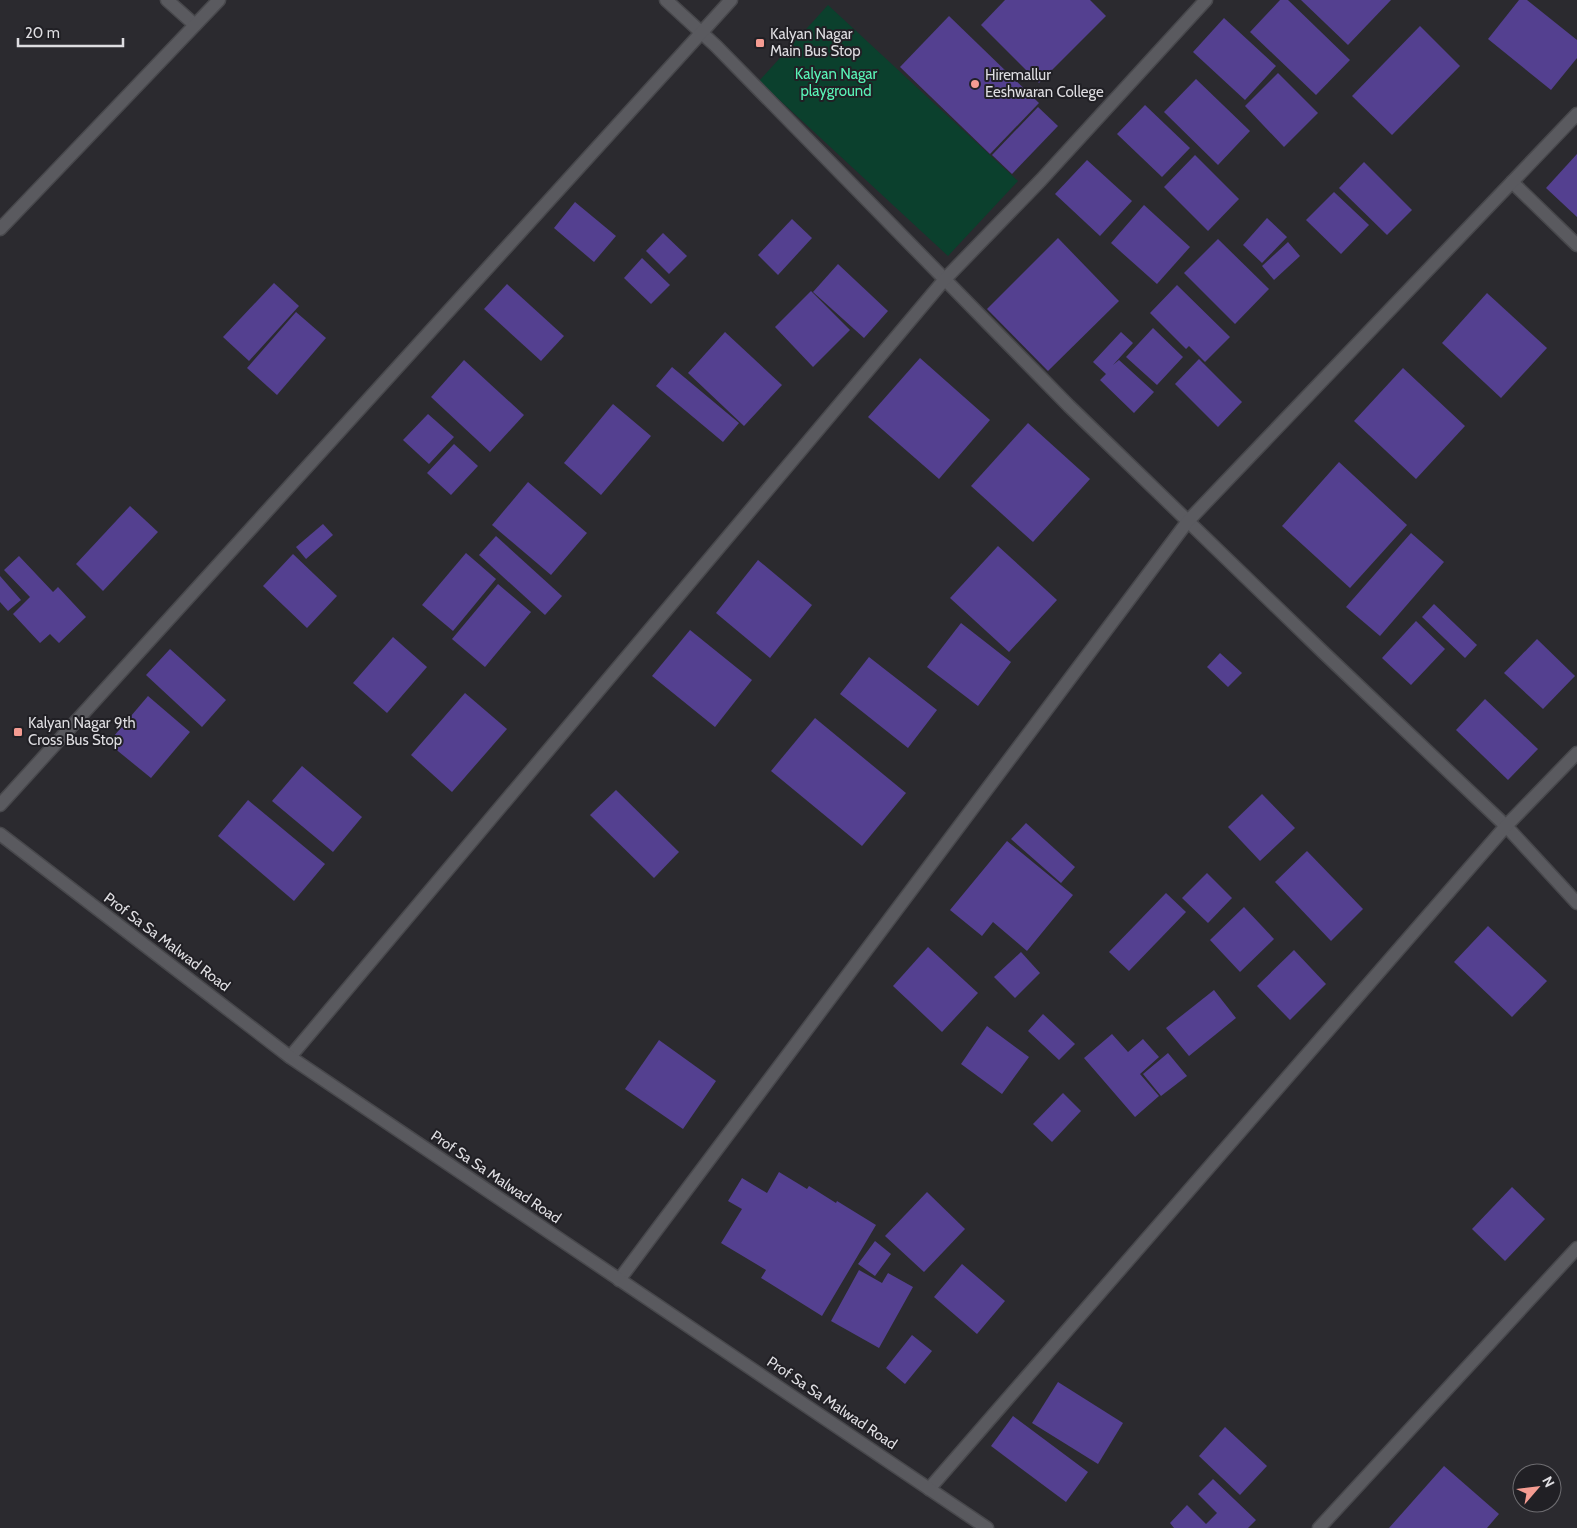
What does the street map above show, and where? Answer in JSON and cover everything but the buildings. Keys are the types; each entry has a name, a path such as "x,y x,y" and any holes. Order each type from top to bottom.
{"street":[{"path":"167,0 195,25"},
{"path":"0,229 219,0"},
{"path":"666,0 716,46 1069,406 1506,826 1577,903"},
{"path":"0,805 731,0"},
{"path":"290,1057 945,279 1041,180 1206,0"},
{"path":"619,1280 1188,521 1577,114"},
{"path":"1512,182 1577,245"},
{"path":"929,1489 1506,826 1577,753"},
{"name":"Prof Sa Sa Malwad Road","path":"0,834 290,1057 986,1528"},
{"path":"1319,1528 1577,1248"}],"green space":[{"name":"Kalyan Nagar playground","path":"828,5 1018,181 948,256 759,81"}],"place":[{"name":"Kalyan Nagar Main Bus Stop","path":"760,43"},
{"name":"Hiremallur Eeshwaran College","path":"975,84"},
{"name":"Kalyan Nagar 9th Cross Bus Stop","path":"18,732"}]}
